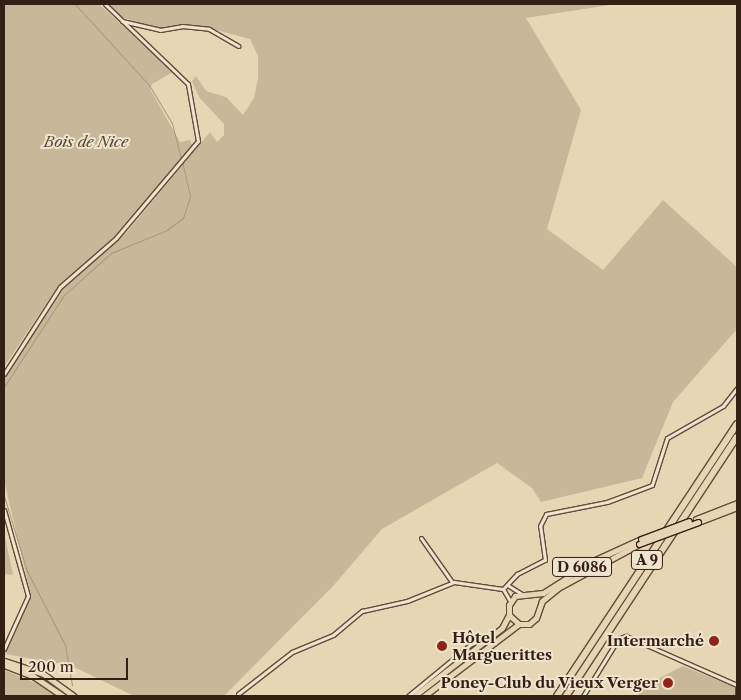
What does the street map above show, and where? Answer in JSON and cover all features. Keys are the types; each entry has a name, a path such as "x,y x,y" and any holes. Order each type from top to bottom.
{"highway":[{"name":"A 9","path":"556,696 737,424"},
{"name":"A 9","path":"566,696 737,437"}],"main road":[{"name":"D 6086","path":"697,520 737,503"},
{"name":"D 6086","path":"524,594 543,594 588,564 640,541 737,507"},
{"name":"D 6086","path":"538,608 575,576 640,541"},
{"path":"414,696 494,634 509,615 510,601 524,594 538,608 533,621 519,624 424,696"},
{"path":"509,615 519,624"},
{"path":"4,661 35,669 74,696"},
{"path":"4,665 33,676 63,696"}],"street":[{"path":"4,374 60,287 116,238 198,141 199,132 188,84 105,4"},
{"path":"122,20 160,30 209,29 238,46"},
{"path":"238,694 292,652 331,636 362,611 406,601 452,582 503,589 509,586 517,574 545,560 540,526 546,514 607,502 652,485 667,438 723,406 737,388"},
{"path":"4,510 28,596 4,649"},
{"path":"421,538 452,582"},
{"path":"509,586 524,594"},
{"path":"503,589 510,601"},
{"path":"408,696 471,644 494,634"},
{"path":"584,696 618,640 624,636 737,686 737,696"}],"green space":[{"name":"Bois de Nice","path":"4,4 99,4 173,72 152,84 150,89 180,142 190,140 192,145 119,233 58,286 4,367"},
{"path":"108,4 616,4 526,18 581,110 547,229 603,270 663,200 737,267 737,329 673,402 642,478 541,502 532,488 497,463 382,529 334,585 224,696 134,696 72,666 5,654 31,596 4,480 4,378 64,288 127,232 210,132 217,142 224,135 224,124 199,97 192,81 196,76 206,91 226,97 243,115 254,98 258,78 258,56 250,39 201,26 161,29 120,16"},
{"path":"4,532 13,575 4,574"},
{"path":"683,666 734,687 737,696 638,696 644,686"},
{"path":"4,670 43,686 55,696 4,696"}],"waterway":[{"path":"75,4 149,85 172,123 181,158"},
{"path":"4,387 64,295 111,253 167,230 183,218 190,196 182,162"},
{"path":"4,496 27,571 65,645 72,685"}],"place":[{"name":"Intermarché","path":"714,641"},
{"name":"Hôtel Marguerittes","path":"442,646"},
{"name":"Poney-Club du Vieux Verger","path":"668,683"}]}
